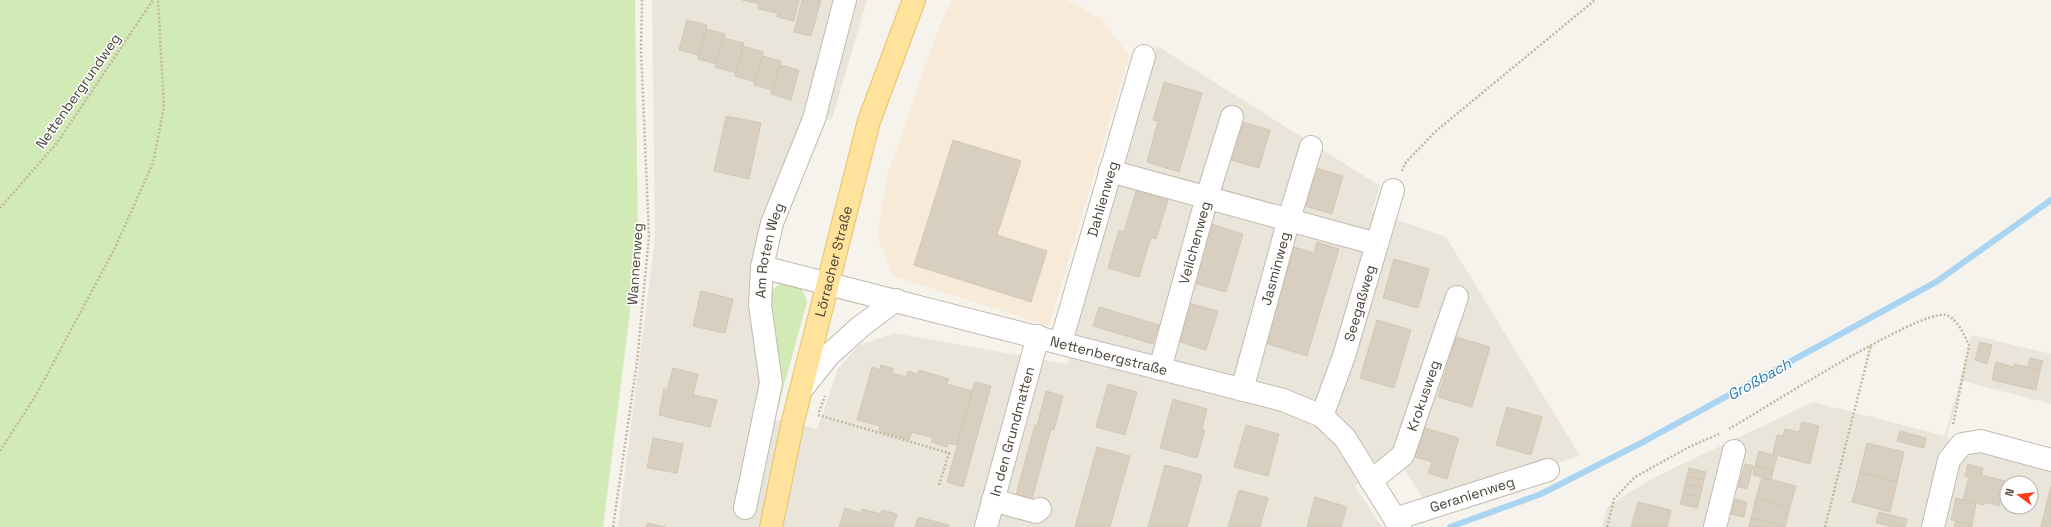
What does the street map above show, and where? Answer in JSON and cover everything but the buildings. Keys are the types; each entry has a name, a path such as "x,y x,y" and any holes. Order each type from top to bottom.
{"main road":[{"name":"Lörracher Straße","path":"770,527 802,388 869,121 914,0"}],"street":[{"name":"Am Roten Weg","path":"745,508 771,383 760,305 762,267 772,223 814,119 845,0"},
{"name":"Dahlienweg","path":"1061,342 1144,56"},
{"name":"Veilchenweg","path":"1160,368 1207,197 1232,117"},
{"name":"Jasminweg","path":"1242,390 1289,219 1311,147"},
{"path":"1110,171 1378,244"},
{"name":"Seegaßweg","path":"1322,416 1344,356 1393,190"},
{"name":"Nettenbergstraße","path":"762,267 829,282 1284,400 1322,416 1345,438 1398,523"},
{"name":"Krokusweg","path":"1371,481 1403,455 1457,297"},
{"path":"802,388 829,355 860,327 896,300"},
{"name":"In den Grundmatten","path":"986,527 1038,336"},
{"path":"1933,527 1949,460 1962,444 1981,441 2051,460"},
{"path":"1715,527 1734,450"},
{"name":"Geranienweg","path":"1398,523 1548,470"},
{"path":"993,500 1036,512 1040,509"}],"path":[{"name":"Nettenbergrundweg","path":"0,208 57,143 153,0"},
{"path":"0,451 36,395 106,264 153,163 164,107 158,0"},
{"name":"Wannenweg","path":"613,527 637,362 649,236 641,50 642,0"},
{"path":"1393,190 1406,162 1436,131 1595,0"},
{"path":"1607,527 1614,499 1635,477 1689,447 1729,429 1871,345 1918,321 1936,315 1946,315 1952,318 1969,345 1952,428 1962,444"},
{"path":"1825,527 1871,345"},
{"path":"818,415 949,453 939,485"},
{"path":"1729,429 1734,450"}],"shaded area":[{"path":"652,0 867,0 832,119 803,123 769,213 766,376 758,416 817,429 838,369 859,345 894,333 1067,364 1157,46 1380,186 1372,211 1446,237 1580,456 1426,504 1396,455 1355,486 1382,527 618,527 655,238"},
{"path":"952,0 1067,0 1103,20 1129,56 1049,326 893,276 877,235 887,176 939,27"},
{"path":"1972,335 2051,354 2051,404 1963,381 1947,436 1962,459 1977,452 2051,471 2051,527 1602,527 1608,506 1655,477 1813,402 1945,436"}],"green space":[{"path":"0,0 635,0 638,247 603,527 0,527"},
{"path":"785,282 797,285 802,290 807,302 777,411 773,410 768,299 774,288"}],"waterway":[{"name":"Großbach","path":"1450,527 1541,494 1643,442 1936,282 2051,200"}]}
